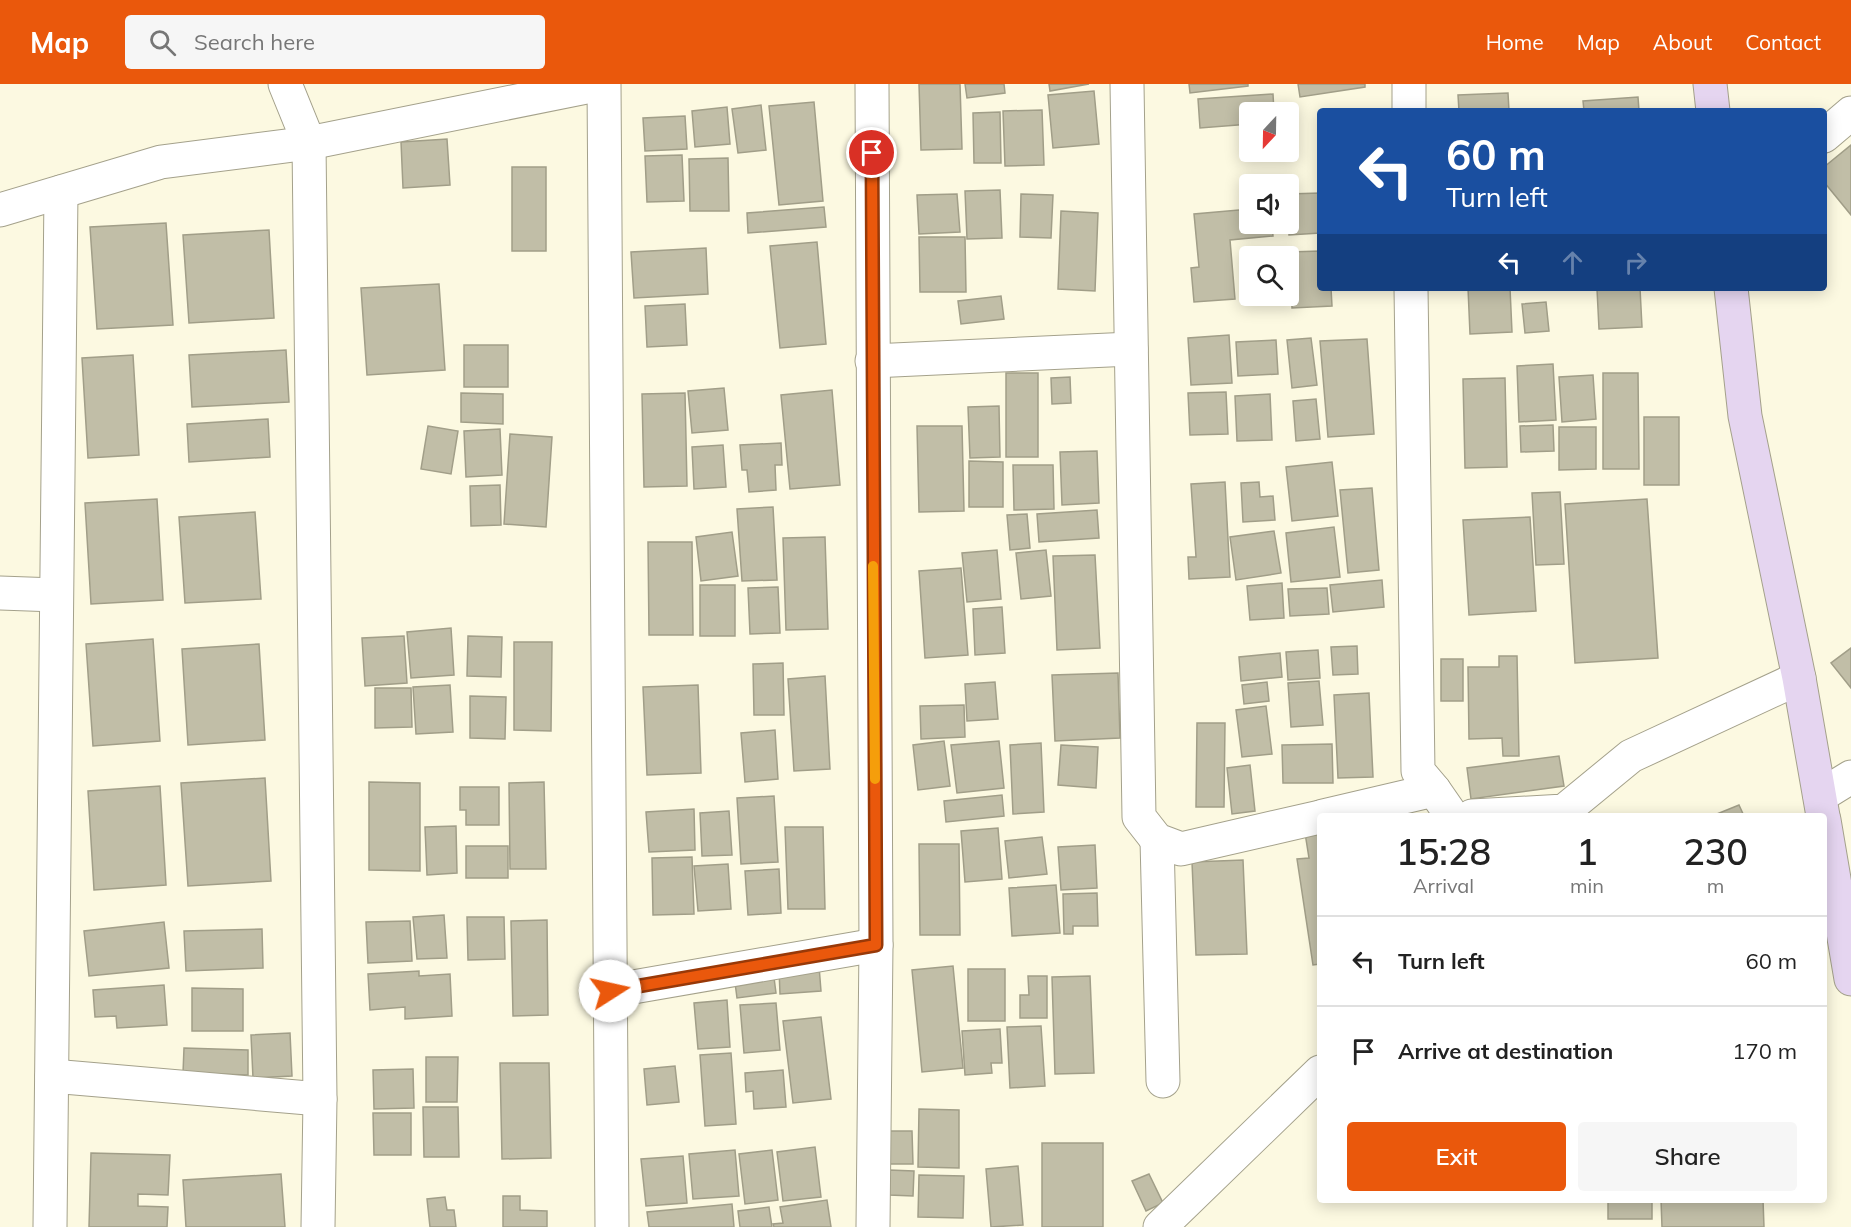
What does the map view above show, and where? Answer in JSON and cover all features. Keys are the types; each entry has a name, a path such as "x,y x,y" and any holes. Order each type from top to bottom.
{"street":[{"path":"285,84 309,143 320,1099 318,1227"},
{"path":"0,210 161,162 309,143 602,84 612,1227"},
{"path":"872,84 876,945 873,1227"},
{"path":"1127,84 1139,817 1156,840 1181,849 1317,817"},
{"path":"1409,84 1409,108"},
{"path":"1710,84 1713,108"},
{"path":"1827,133 1851,113"},
{"path":"50,1227 61,192"},
{"path":"1411,291 1418,771 1443,803"},
{"path":"1731,291 1745,416 1799,678 1822,811"},
{"path":"872,361 1131,349"},
{"path":"0,593 56,595"},
{"path":"1541,813 1564,812 1631,756 1799,678"},
{"path":"1580,813 1631,756"},
{"path":"1822,811 1851,777"},
{"path":"1350,813 1443,803"},
{"path":"1156,840 1163,1081"},
{"path":"1827,840 1851,979"},
{"path":"610,991 876,945"},
{"path":"1160,1227 1317,1075"},
{"path":"52,1076 320,1099"}],"building":[{"path":"919,84 960,84 962,149 921,150"},
{"path":"965,84 1004,84 1005,93 967,98"},
{"path":"1049,84 1089,84 1050,91"},
{"path":"1189,84 1248,84 1248,86 1190,93"},
{"path":"1298,84 1365,84 1365,87 1300,97"},
{"path":"1094,91 1099,144 1053,148 1048,95"},
{"path":"1508,93 1509,108 1459,108 1458,95"},
{"path":"1273,94 1273,102 1239,102 1239,125 1200,128 1198,99"},
{"path":"1638,97 1639,108 1584,108 1583,101"},
{"path":"814,102 823,201 779,205 769,106"},
{"path":"761,105 766,150 738,153 732,109"},
{"path":"727,107 730,144 695,147 692,111"},
{"path":"1042,110 1044,165 1005,166 1003,111"},
{"path":"1000,112 1001,163 974,163 973,113"},
{"path":"685,116 687,149 645,151 643,118"},
{"path":"447,139 450,185 403,188 401,142"},
{"path":"1851,145 1851,215 1827,186 1827,165"},
{"path":"682,155 684,201 647,202 645,156"},
{"path":"728,158 729,211 690,211 689,159"},
{"path":"512,167 546,167 546,251 512,251"},
{"path":"1000,190 1002,238 967,239 965,191"},
{"path":"1317,193 1317,233 1289,235 1299,234 1299,194"},
{"path":"957,194 960,232 919,234 917,195"},
{"path":"1021,194 1053,195 1051,238 1020,237"},
{"path":"824,207 826,227 748,233 747,213"},
{"path":"1239,210 1239,234 1273,234 1273,236 1230,240 1235,299 1194,302 1191,268 1199,267 1194,214"},
{"path":"1061,211 1098,213 1095,291 1058,289"},
{"path":"166,223 173,325 97,329 90,227"},
{"path":"269,230 274,318 189,323 183,235"},
{"path":"919,237 965,237 966,292 920,292"},
{"path":"817,242 826,344 780,348 770,246"},
{"path":"706,248 708,294 634,298 631,252"},
{"path":"1317,251 1317,291 1331,291 1332,306 1292,308 1292,306 1299,306 1299,252"},
{"path":"439,284 445,370 367,375 361,288"},
{"path":"1468,291 1510,291 1512,332 1470,334"},
{"path":"1597,291 1640,291 1642,327 1599,329"},
{"path":"1001,296 1004,319 961,324 958,301"},
{"path":"1546,302 1549,331 1525,333 1522,304"},
{"path":"685,304 687,345 647,347 645,306"},
{"path":"1229,335 1232,383 1191,385 1188,338"},
{"path":"1311,338 1317,385 1292,388 1287,340"},
{"path":"1367,339 1374,434 1328,437 1320,341"},
{"path":"1276,340 1278,374 1238,376 1236,342"},
{"path":"464,345 508,345 508,387 464,387"},
{"path":"286,350 289,402 192,407 189,355"},
{"path":"133,355 139,455 88,458 82,358"},
{"path":"1553,364 1556,420 1519,422 1517,366"},
{"path":"1006,373 1038,373 1038,457 1006,457"},
{"path":"1603,373 1638,373 1639,469 1603,469"},
{"path":"1593,375 1596,419 1562,422 1559,377"},
{"path":"1070,377 1071,403 1052,404 1051,378"},
{"path":"1505,378 1507,467 1465,468 1463,379"},
{"path":"724,388 728,430 692,433 688,391"},
{"path":"832,390 840,485 790,489 781,395"},
{"path":"1226,392 1228,434 1190,435 1188,393"},
{"path":"461,393 503,394 503,424 461,422"},
{"path":"685,393 687,486 644,487 642,394"},
{"path":"1270,394 1272,440 1237,441 1235,396"},
{"path":"1316,399 1320,439 1296,441 1293,401"},
{"path":"999,406 1000,457 970,458 968,407"},
{"path":"1644,417 1679,417 1679,485 1644,485"},
{"path":"268,419 270,457 189,462 187,424"},
{"path":"1553,425 1554,451 1521,452 1520,426"},
{"path":"428,426 458,431 451,474 421,469"},
{"path":"917,426 962,426 964,511 919,512"},
{"path":"1559,427 1596,427 1596,469 1559,470"},
{"path":"500,429 502,475 466,477 464,431"},
{"path":"510,434 552,437 546,527 504,524"},
{"path":"781,443 782,465 775,465 776,490 749,492 747,470 742,470 740,445"},
{"path":"723,445 726,487 694,489 692,447"},
{"path":"1097,451 1099,503 1062,505 1060,452"},
{"path":"969,461 1003,462 1003,507 969,507"},
{"path":"1332,462 1338,516 1292,521 1286,467"},
{"path":"1013,465 1053,465 1054,509 1014,510"},
{"path":"1225,482 1230,577 1189,579 1188,557 1196,557 1191,484"},
{"path":"1259,482 1260,497 1273,496 1275,520 1243,522 1241,483"},
{"path":"500,485 501,525 471,526 470,486"},
{"path":"1372,488 1379,570 1348,573 1340,490"},
{"path":"1560,492 1564,564 1536,565 1532,493"},
{"path":"157,499 163,600 91,604 85,503"},
{"path":"1647,499 1658,658 1575,663 1565,504"},
{"path":"773,507 777,580 742,581 737,509"},
{"path":"1097,510 1099,538 1039,542 1037,514"},
{"path":"255,512 261,599 185,603 179,517"},
{"path":"1027,514 1030,548 1010,550 1007,515"},
{"path":"1530,517 1536,611 1469,615 1463,520"},
{"path":"1334,527 1340,577 1291,582 1286,533"},
{"path":"1274,531 1281,573 1236,580 1230,537"},
{"path":"732,532 738,576 701,581 696,537"},
{"path":"825,537 828,629 786,630 783,538"},
{"path":"648,542 692,542 693,635 649,635"},
{"path":"997,550 1001,599 967,602 962,553"},
{"path":"1046,550 1051,596 1021,599 1016,553"},
{"path":"1095,555 1100,648 1057,650 1053,556"},
{"path":"961,568 968,655 925,658 919,571"},
{"path":"1382,580 1384,607 1333,612 1330,585"},
{"path":"1282,583 1284,618 1250,620 1247,586"},
{"path":"700,585 735,585 735,636 700,636"},
{"path":"778,587 780,633 750,634 748,588"},
{"path":"1327,588 1329,614 1290,616 1288,589"},
{"path":"1002,607 1005,653 975,655 973,609"},
{"path":"451,628 454,675 411,678 407,632"},
{"path":"404,636 407,683 365,686 362,638"},
{"path":"468,636 502,637 501,677 467,676"},
{"path":"153,639 160,741 93,746 86,644"},
{"path":"514,642 552,642 551,731 514,730"},
{"path":"259,644 265,740 188,745 182,649"},
{"path":"1357,646 1358,674 1333,675 1331,647"},
{"path":"1851,648 1851,688 1831,663"},
{"path":"1318,650 1320,678 1288,680 1286,652"},
{"path":"1280,653 1282,677 1241,681 1239,657"},
{"path":"1499,656 1517,656 1519,756 1503,756 1502,738 1469,739 1468,667 1499,667"},
{"path":"1441,659 1463,659 1463,701 1441,701"},
{"path":"783,663 784,715 754,715 753,664"},
{"path":"1118,673 1120,738 1055,741 1052,675"},
{"path":"825,676 830,769 794,771 788,679"},
{"path":"1319,681 1323,725 1291,727 1288,683"},
{"path":"995,682 998,719 967,721 965,684"},
{"path":"1267,682 1269,701 1244,704 1242,685"},
{"path":"450,685 453,732 416,734 413,687"},
{"path":"698,685 701,773 647,775 643,687"},
{"path":"375,688 411,688 412,727 375,728"},
{"path":"1369,693 1373,777 1338,778 1334,695"},
{"path":"470,696 506,697 505,739 470,738"},
{"path":"964,705 965,737 921,739 920,706"},
{"path":"1266,706 1272,754 1242,757 1236,710"},
{"path":"1197,723 1225,723 1224,807 1196,807"},
{"path":"775,730 778,779 745,782 741,733"},
{"path":"944,741 950,786 918,790 913,745"},
{"path":"999,741 1004,788 957,793 951,745"},
{"path":"1041,743 1044,812 1013,814 1010,745"},
{"path":"1332,744 1333,783 1283,783 1282,745"},
{"path":"1061,745 1098,747 1096,788 1058,785"},
{"path":"1559,756 1564,786 1471,799 1467,768"},
{"path":"1250,765 1255,811 1232,814 1227,768"},
{"path":"265,778 271,881 188,886 181,783"},
{"path":"369,782 420,783 420,871 369,870"},
{"path":"544,782 546,869 510,869 509,783"},
{"path":"160,786 166,885 94,890 88,791"},
{"path":"460,787 499,787 499,825 466,825 466,810 460,810"},
{"path":"1002,795 1004,816 946,822 944,801"},
{"path":"774,796 778,862 741,864 737,798"},
{"path":"1739,805 1743,813 1719,813"},
{"path":"694,809 695,850 649,852 646,812"},
{"path":"729,811 732,855 702,856 700,813"},
{"path":"456,826 457,873 427,875 425,827"},
{"path":"785,827 823,827 825,909 788,909"},
{"path":"998,828 1002,879 965,882 961,831"},
{"path":"1317,831 1317,964 1313,965 1297,859 1309,858 1305,833"},
{"path":"1042,837 1047,874 1009,878 1005,841"},
{"path":"919,844 959,844 960,935 920,935"},
{"path":"1095,845 1097,888 1061,890 1058,847"},
{"path":"466,846 508,846 508,878 466,878"},
{"path":"692,857 694,914 653,915 652,858"},
{"path":"1243,860 1247,954 1196,955 1192,862"},
{"path":"728,864 731,909 698,911 694,866"},
{"path":"779,869 781,913 748,915 745,871"},
{"path":"1056,885 1060,933 1012,936 1009,888"},
{"path":"1097,893 1098,926 1073,926 1073,934 1064,934 1063,894"},
{"path":"444,915 447,958 417,959 413,917"},
{"path":"467,917 504,917 505,959 468,960"},
{"path":"547,920 548,1015 513,1016 511,921"},
{"path":"410,921 412,961 368,963 366,922"},
{"path":"164,922 169,968 89,976 84,931"},
{"path":"262,929 263,968 186,971 184,931"},
{"path":"819,966 821,991 780,994 779,969"},
{"path":"953,966 963,1068 922,1072 912,970"},
{"path":"968,969 1005,969 1005,1021 968,1021"},
{"path":"773,970 776,993 737,998 734,975"},
{"path":"419,971 419,976 450,974 452,1016 405,1019 405,1007 370,1010 368,974"},
{"path":"1028,976 1047,976 1047,1018 1020,1018 1020,995 1029,995"},
{"path":"1090,976 1094,1073 1055,1074 1052,977"},
{"path":"164,985 167,1025 117,1028 116,1016 95,1017 93,990"},
{"path":"192,988 243,989 243,1031 192,1031"},
{"path":"727,1000 730,1047 698,1049 694,1003"},
{"path":"776,1003 780,1050 744,1053 740,1005"},
{"path":"821,1017 831,1099 793,1103 783,1021"},
{"path":"1041,1026 1045,1086 1010,1088 1007,1027"},
{"path":"1000,1029 1002,1063 991,1063 992,1073 965,1075 962,1031"},
{"path":"290,1033 292,1076 253,1078 251,1035"},
{"path":"184,1048 248,1050 248,1075 183,1073"},
{"path":"731,1053 736,1124 705,1126 700,1055"},
{"path":"426,1057 458,1057 457,1102 426,1102"},
{"path":"500,1063 549,1063 551,1158 502,1159"},
{"path":"675,1066 679,1102 647,1105 644,1069"},
{"path":"413,1069 414,1108 374,1109 373,1070"},
{"path":"783,1070 786,1107 754,1109 753,1091 746,1092 745,1073"},
{"path":"423,1107 458,1107 459,1157 424,1157"},
{"path":"919,1109 959,1110 959,1168 918,1167"},
{"path":"373,1113 411,1113 411,1155 374,1155"},
{"path":"887,1131 912,1131 913,1164 887,1164"},
{"path":"1042,1143 1103,1143 1103,1227 1042,1227"},
{"path":"815,1147 821,1197 783,1201 777,1152"},
{"path":"735,1150 739,1196 693,1199 689,1154"},
{"path":"772,1150 778,1200 745,1204 739,1154"},
{"path":"91,1153 170,1155 168,1195 138,1194 138,1206 168,1207 167,1227 89,1227"},
{"path":"683,1156 687,1203 646,1206 641,1159"},
{"path":"1018,1166 1023,1225 991,1227 986,1169"},
{"path":"889,1170 914,1171 913,1196 889,1195"},
{"path":"281,1174 285,1227 186,1227 183,1180"},
{"path":"1149,1174 1163,1203 1146,1211 1132,1181"},
{"path":"919,1175 964,1176 963,1218 918,1217"},
{"path":"503,1196 520,1196 520,1210 547,1211 547,1227 503,1227"},
{"path":"445,1197 447,1210 454,1210 456,1227 430,1227 427,1199"},
{"path":"827,1200 831,1227 774,1227 773,1224 783,1223 780,1207"},
{"path":"1608,1203 1652,1203 1652,1219 1608,1219"},
{"path":"1661,1203 1763,1203 1764,1227 1662,1227"},
{"path":"732,1204 734,1227 649,1227 647,1212"},
{"path":"769,1207 772,1227 740,1227 738,1211"}],"slow traffic":[{"path":"873,566 875,779"}],"route":[{"path":"610,991 876,945 872,153"}]}
